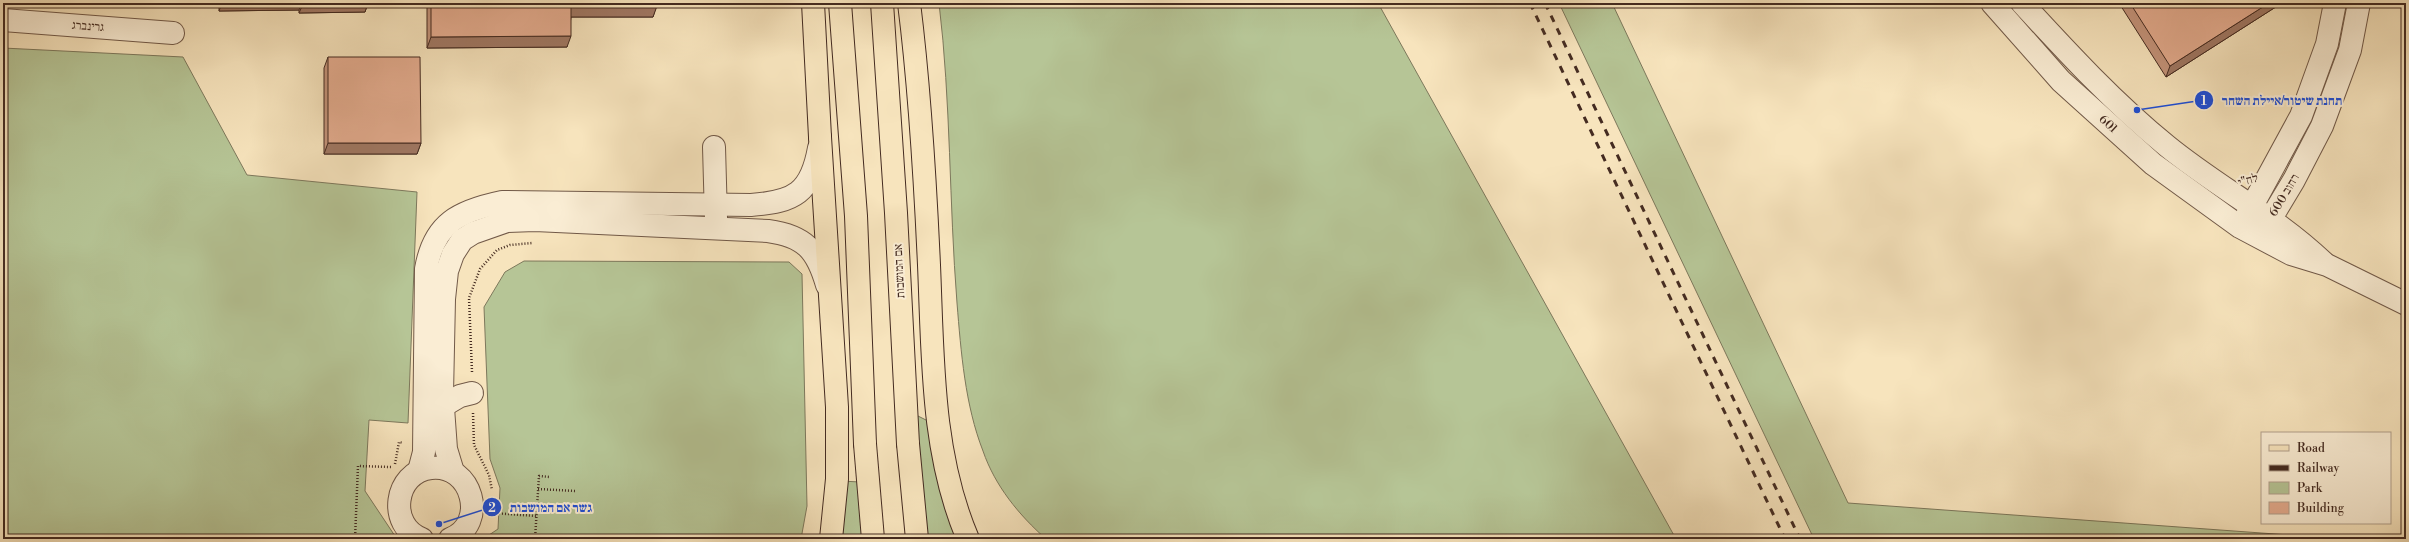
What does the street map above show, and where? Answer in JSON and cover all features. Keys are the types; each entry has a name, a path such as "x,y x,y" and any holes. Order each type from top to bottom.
{"main road":[{"path":"813,3 837,407 837,479 831,539"},
{"path":"840,3 856,216 865,444 873,539"},
{"name":"אם המושבות","path":"882,3 896,212 908,444 917,539"},
{"path":"910,3 922,121 936,412 953,496 968,539"}],"street":[{"name":"601","path":"1992,3 2061,81 2147,159 2240,226 2291,254 2327,266"},
{"name":"601","path":"2022,3 2077,64 2167,146 2299,239"},
{"name":"רחוב 600","path":"2240,226 2301,116 2316,79 2327,44 2335,3"},
{"name":"רחוב 600","path":"2240,226 2257,225 2270,220 2294,180 2322,126 2338,87 2350,50 2359,3"},
{"name":"גרינברג","path":"3,20 173,33"},
{"path":"419,471 424,452 426,268 430,249 438,235 452,220 466,211 502,202 764,204 780,202 793,197 803,190 811,177 820,137"},
{"path":"714,147 714,204 720,229"},
{"name":"לח\"י","path":"2220,184 2246,182 2273,168"},
{"path":"2294,180 2292,221 2299,239 2327,266 2406,304"},
{"path":"453,472 446,449 443,406 444,299 447,271 453,254 462,240 473,233 507,221 535,220 789,234 814,253 822,265 831,297"},
{"path":"443,406 460,396 472,393"},
{"path":"422,539 409,531 402,522 399,510 399,499 402,487 410,478 419,471 430,468 442,468 453,472 462,479 485,514 462,532 450,539"}],"path":[{"path":"492,494 489,476 474,445 469,298 480,268 497,250 510,245 534,242"},
{"path":"535,539 539,476 550,477"},
{"path":"538,489 576,491"},
{"path":"485,514 493,505"},
{"path":"485,514 536,516"}],"green space":[{"path":"939,3 1378,3 1676,539 1046,539 1017,510 994,476 977,433 968,397 962,359 954,265 946,78"},
{"path":"1559,3 1612,3 1848,503 2344,539 1814,539"},
{"path":"3,48 183,57 247,175 417,192 408,423 369,420 365,491 397,539 3,539"},
{"path":"524,261 789,262 802,274 807,506 801,539 483,539 498,529 500,488 490,459 484,307 505,272"},
{"path":"914,414 932,423 957,539 927,539"},
{"path":"841,481 860,482 862,539 841,539"}],"building":[{"path":"303,3 368,3 303,4"},
{"path":"431,3 657,3 657,6 571,6 571,36 431,37"},
{"path":"2130,3 2269,3 2170,66"},
{"path":"328,57 420,57 421,143 328,143"}],"railway":[{"path":"1530,3 1785,539"},
{"path":"1545,3 1800,539"}],"place":[{"name":"תחנת שיטור/איילת השחר","path":"2137,110"},
{"name":"גשר אם המושבות","path":"439,524"}]}
